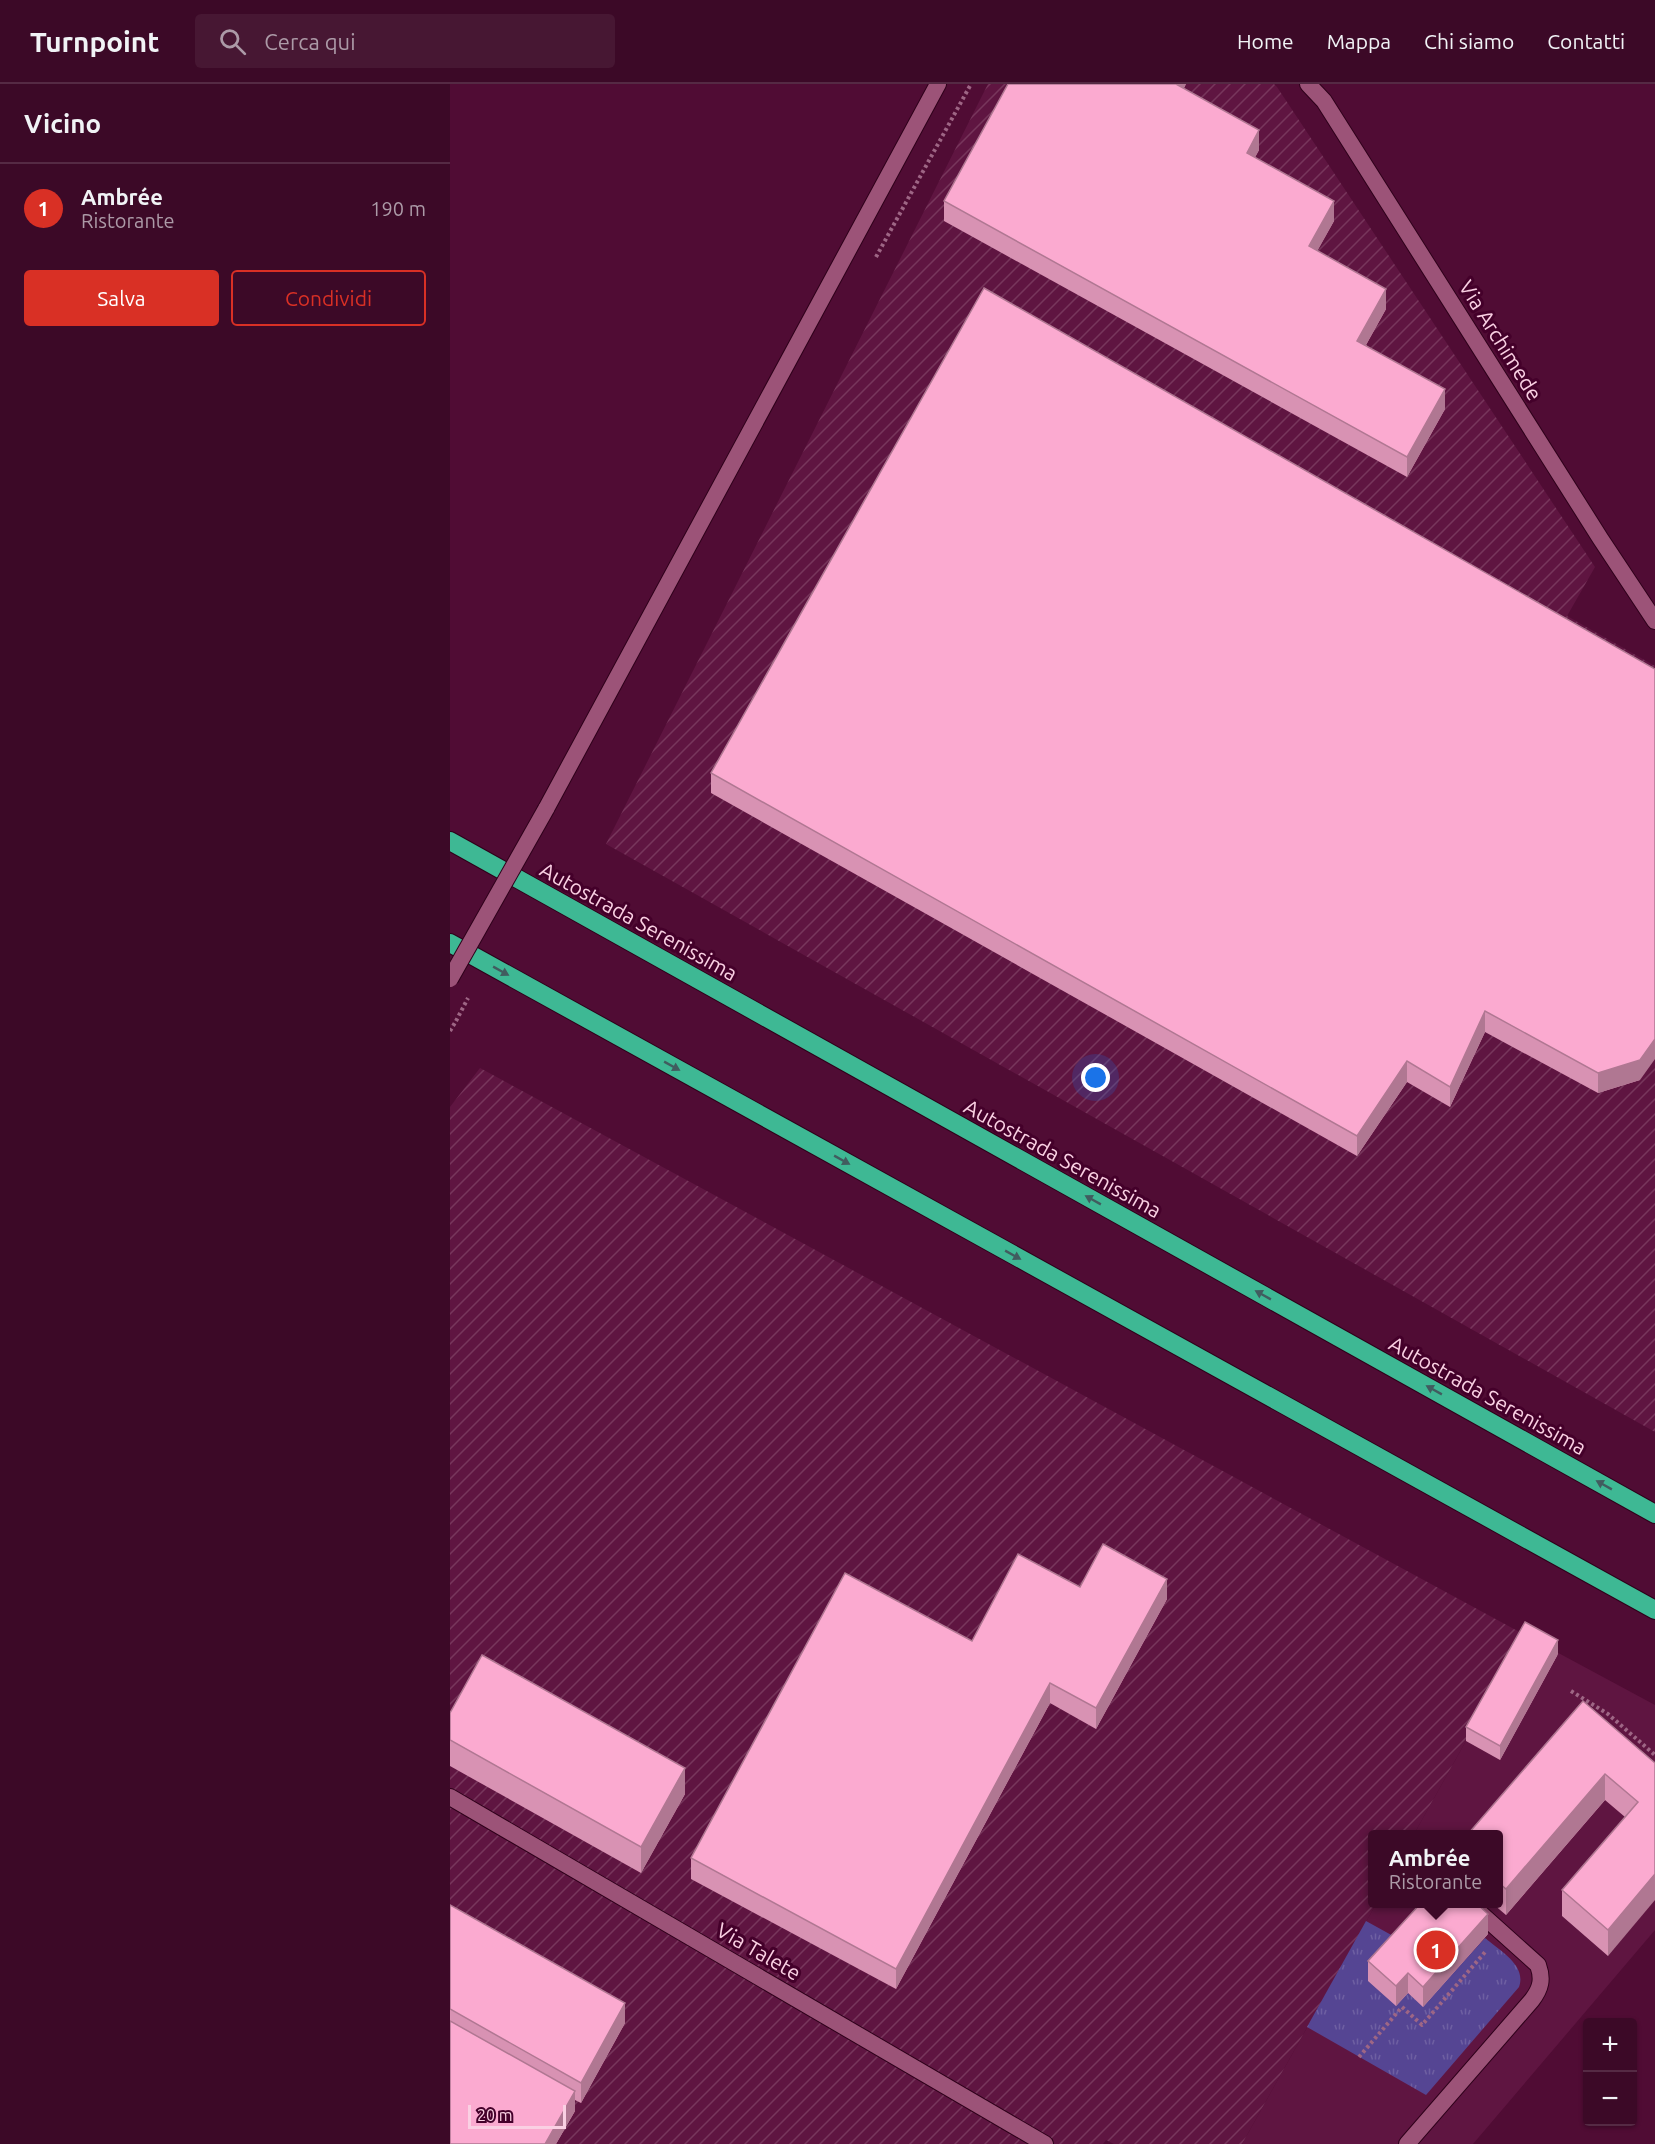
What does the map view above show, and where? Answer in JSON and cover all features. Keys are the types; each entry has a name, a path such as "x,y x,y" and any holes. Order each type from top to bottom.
{"highway":[{"name":"Autostrada Serenissima","path":"450,841 1655,1514"},
{"path":"450,943 1655,1610"}],"street":[{"path":"450,979 546,808 938,84"},
{"name":"Via Archimede","path":"1308,84 1324,101 1600,538 1655,621"},
{"name":"Via Talete","path":"450,1797 1045,2144"},
{"path":"1407,2144 1539,1992 1542,1974 1538,1965 1474,1908"}],"path":[{"path":"450,1031 456,1021"},
{"path":"1571,1691 1608,1714 1655,1755"},
{"path":"1359,2056 1402,2007 1422,2025 1487,1952 1479,1944"}],"shaded area":[{"path":"988,84 1274,84 1595,567 1567,616 1655,666 1655,1432 606,844"},
{"path":"480,1068 1525,1635 1416,1830 1368,1830 1368,1908 1374,1908 1242,2144 1114,2144 1106,2140 1103,2144 450,2144 450,1107"},
{"path":"1525,1635 1655,1705 1655,1930 1473,2144 1242,2144 1374,1908 1503,1908 1503,1830 1416,1830"}],"green space":[{"path":"1366,1921 1404,1942 1408,1993 1423,2006 1485,1938 1510,1959 1519,1972 1519,1987 1426,2095 1307,2027"}],"building":[{"path":"1008,84 1176,84 1259,130 1247,153 1334,201 1309,246 1386,289 1357,341 1445,389 1407,457 944,201"},
{"path":"984,288 1655,669 1655,1039 1640,1060 1598,1073 1485,1011 1450,1087 1407,1061 1357,1136 711,773"},
{"path":"1103,1544 1167,1579 1096,1708 1050,1683 896,1969 691,1858 845,1573 972,1641 1018,1554 1080,1587"},
{"path":"1525,1622 1558,1640 1500,1746 1466,1727"},
{"path":"482,1655 685,1768 641,1847 450,1740 450,1713"},
{"path":"1583,1701 1655,1763 1655,1874 1608,1930 1562,1890 1638,1802 1605,1774 1506,1889 1503,1886 1503,1830 1471,1830"},
{"path":"450,1905 625,2003 581,2083 450,2009"},
{"path":"1416,1908 1481,1908 1488,1914 1423,1987 1408,1973 1396,1986 1368,1961"},
{"path":"450,2021 575,2091 545,2144 450,2144"}],"place":[{"name":"Ambrée","path":"1436,1950"}]}
